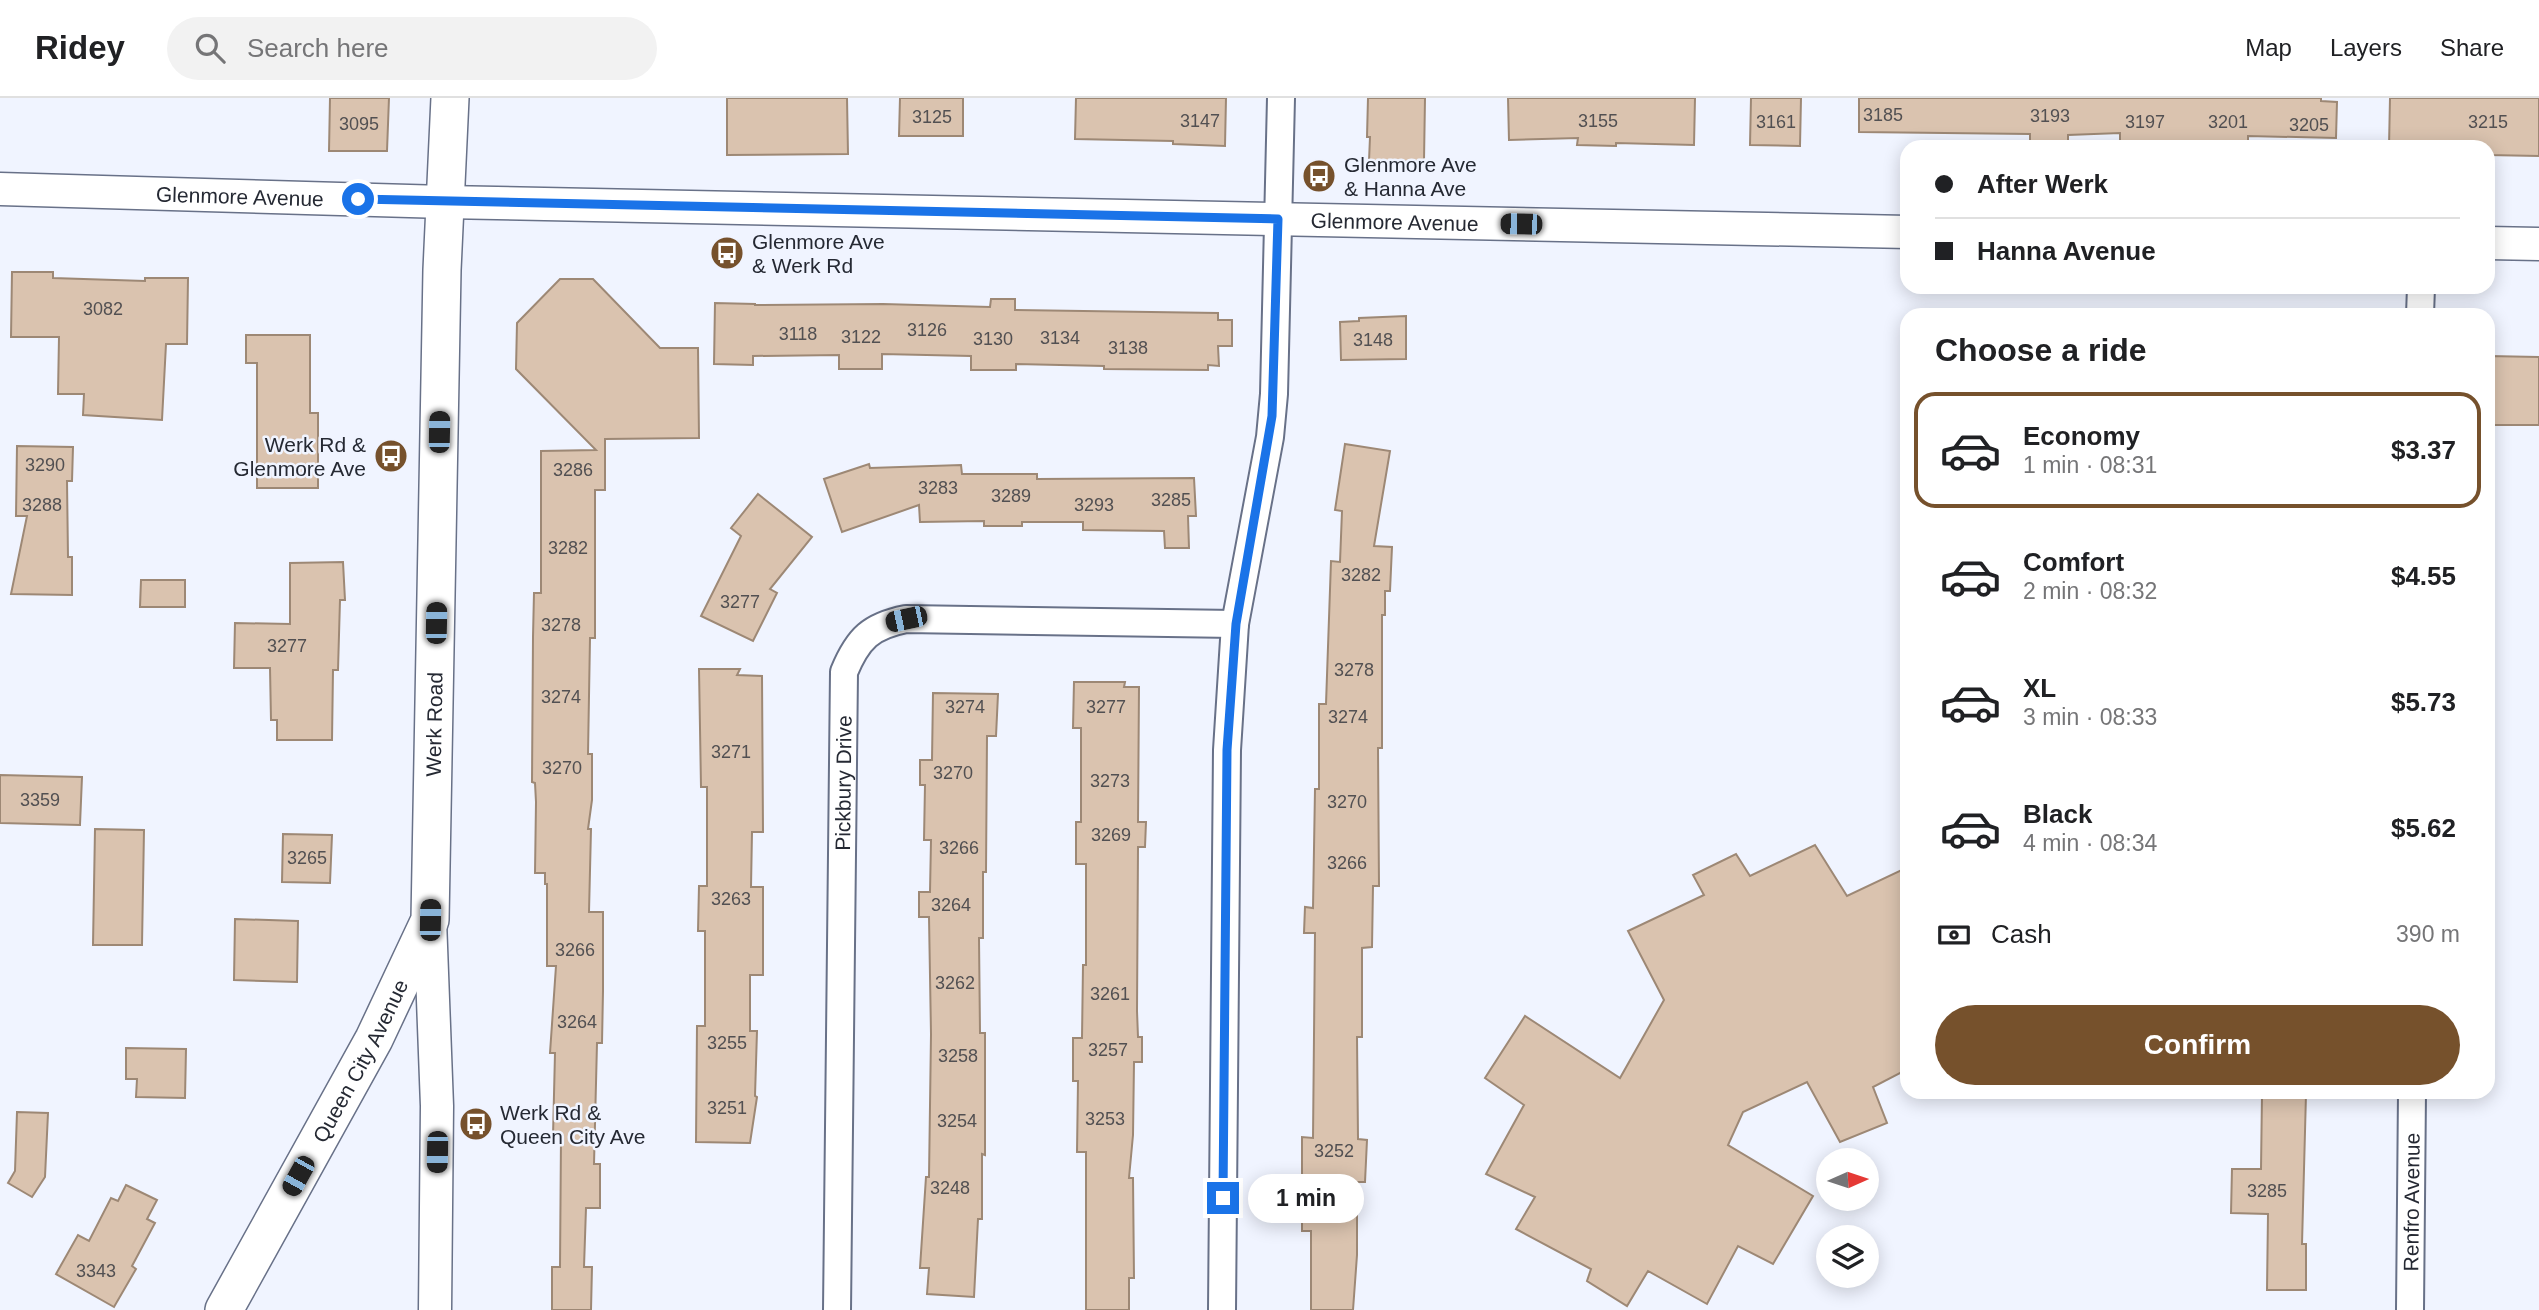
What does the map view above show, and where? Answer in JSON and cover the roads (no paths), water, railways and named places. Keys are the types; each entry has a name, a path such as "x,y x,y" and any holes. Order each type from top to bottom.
{"main road":[{"name":"Werk Road","path":"430,920 444,202 450,98"},
{"name":"Queen City Avenue","path":"224,1310 374,1039 430,920"}],"street":[{"path":"1222,1310 1227,750 1236,624 1270,438 1274,394 1281,98"},
{"name":"Glenmore Avenue","path":"0,189 444,202 1900,232"},
{"path":"2495,243 2539,244"},
{"name":"Pickbury Drive","path":"837,1310 844,672 852,651 866,635 885,623 906,619 1236,624"},
{"name":"Werk Road","path":"430,920 438,1107 435,1310"},
{"name":"Renfro Avenue","path":"2410,1310 2412,1099"}],"place":[{"name":"Glenmore Ave & Hanna Ave","path":"1319,176"},
{"name":"Glenmore Ave & Werk Rd","path":"727,253"},
{"name":"Werk Rd & Glenmore Ave","path":"391,456"},
{"name":"Werk Rd & Queen City Ave","path":"476,1124"}]}
